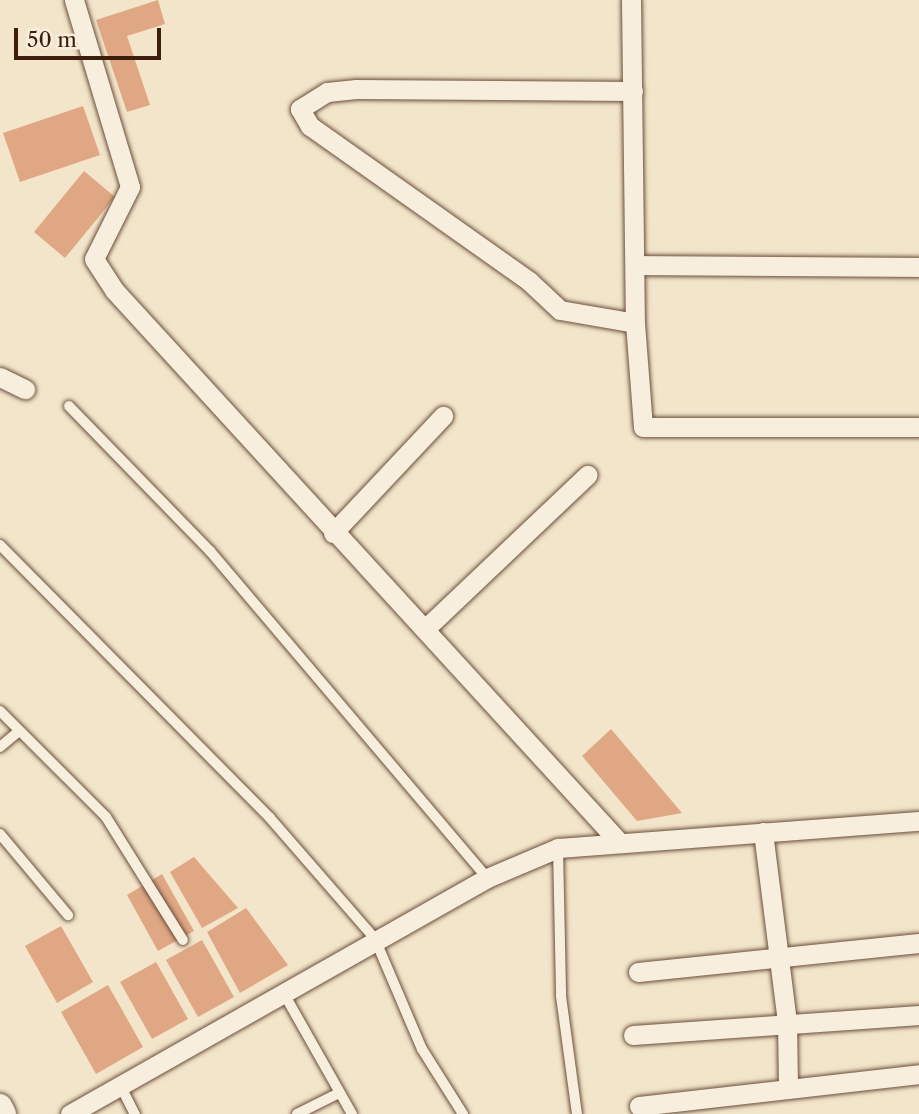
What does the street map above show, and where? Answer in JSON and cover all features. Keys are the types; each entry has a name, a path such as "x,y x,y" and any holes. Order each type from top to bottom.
{"street":[{"path":"74,0 130,187 94,259 156,338 620,843"},
{"path":"631,0 635,323 643,427 919,427"},
{"path":"633,92 355,89 327,92 300,109 310,126 529,281 560,310 635,323"},
{"path":"636,265 919,267"},
{"path":"0,377 25,389"},
{"path":"333,533 443,416"},
{"path":"425,629 587,475"},
{"path":"70,1114 375,939 487,878 558,848 919,821"},
{"path":"763,832 788,1023 788,1087"},
{"path":"638,972 919,943"},
{"path":"633,1035 919,1015"},
{"path":"639,1106 919,1074"},
{"path":"0,1107 4,1114"}],"lane":[{"path":"69,406 210,551 487,878"},
{"path":"0,545 270,818 375,939 422,1049 463,1114"},
{"path":"0,711 106,817 183,940"},
{"path":"0,747 19,731"},
{"path":"0,834 68,915"},
{"path":"558,848 561,996 577,1114"},
{"path":"282,991 352,1114"},
{"path":"120,1085 135,1114"},
{"path":"297,1114 339,1093"}],"building":[{"path":"158,0 165,24 127,36 150,105 127,112 96,20"},
{"path":"83,106 100,155 20,182 3,133"},
{"path":"84,171 115,197 65,258 34,232"},
{"path":"611,729 682,813 637,821 582,756"},
{"path":"194,857 238,908 202,928 170,872"},
{"path":"162,874 194,931 158,951 127,895"},
{"path":"246,908 288,965 240,993 207,932"},
{"path":"61,926 93,982 57,1003 25,946"},
{"path":"202,940 234,997 198,1017 166,960"},
{"path":"156,962 188,1019 152,1039 120,982"},
{"path":"108,985 143,1047 96,1074 61,1012"}]}
